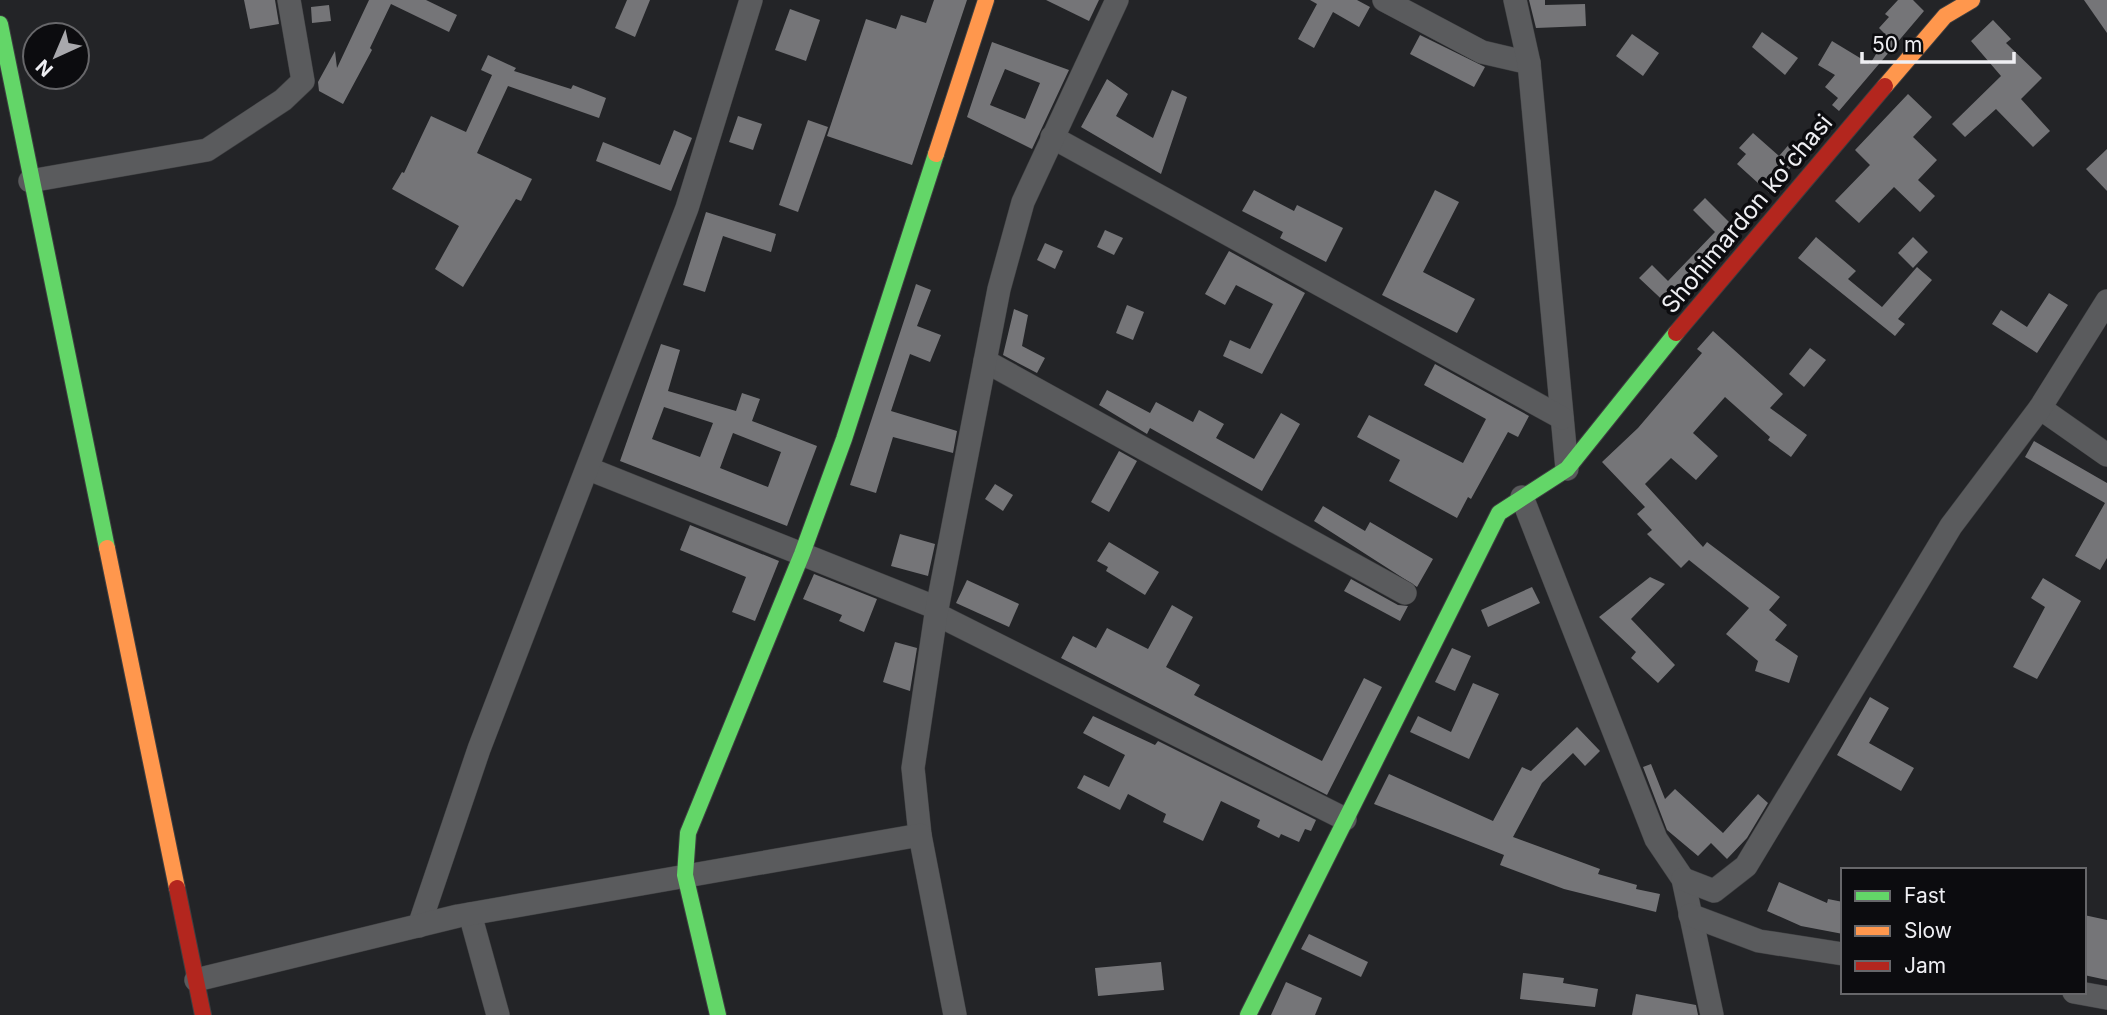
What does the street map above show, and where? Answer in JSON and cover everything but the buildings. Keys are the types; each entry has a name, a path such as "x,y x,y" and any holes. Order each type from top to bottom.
{"street":[{"path":"30,181 207,150 283,100 303,81 289,0"},
{"path":"419,926 479,749 589,470 687,208 751,0"},
{"path":"718,1015 685,876 688,833 802,554 844,439 986,0"},
{"path":"954,1015 920,835 914,768 937,611 985,361 1023,202 1117,0"},
{"path":"1384,0 1482,52 1528,63"},
{"path":"1515,0 1528,63 1567,469"},
{"name":"Shohimardon koʻchasi","path":"1248,1015 1499,513 1567,469 1729,268 1936,26 1945,16 1972,0"},
{"path":"0,24 10,124 30,181 203,1015"},
{"path":"1052,137 1562,418"},
{"path":"1683,879 1714,891 1746,866 1951,526 2039,408 2107,301"},
{"path":"985,361 1405,593"},
{"path":"2039,408 2107,455"},
{"path":"589,470 802,554 937,611 1345,819"},
{"path":"1522,497 1656,839 1683,879 1712,1015"},
{"path":"195,980 470,914 920,835"},
{"path":"470,914 498,1015"},
{"path":"1690,915 1759,941 1841,954"},
{"path":"2085,994 2107,998"}],"traffic: fast":[{"path":"0,24 107,548"},
{"path":"718,1015 685,875 688,833 802,554 844,439 936,154"},
{"path":"1248,1015 1499,513 1567,469 1676,333"}],"traffic: slow":[{"path":"936,154 986,0"},
{"path":"1885,86 1945,16 1972,0"},
{"path":"107,548 177,888"}],"traffic: jam":[{"path":"1676,333 1885,86"},
{"path":"177,888 203,1015"}]}
